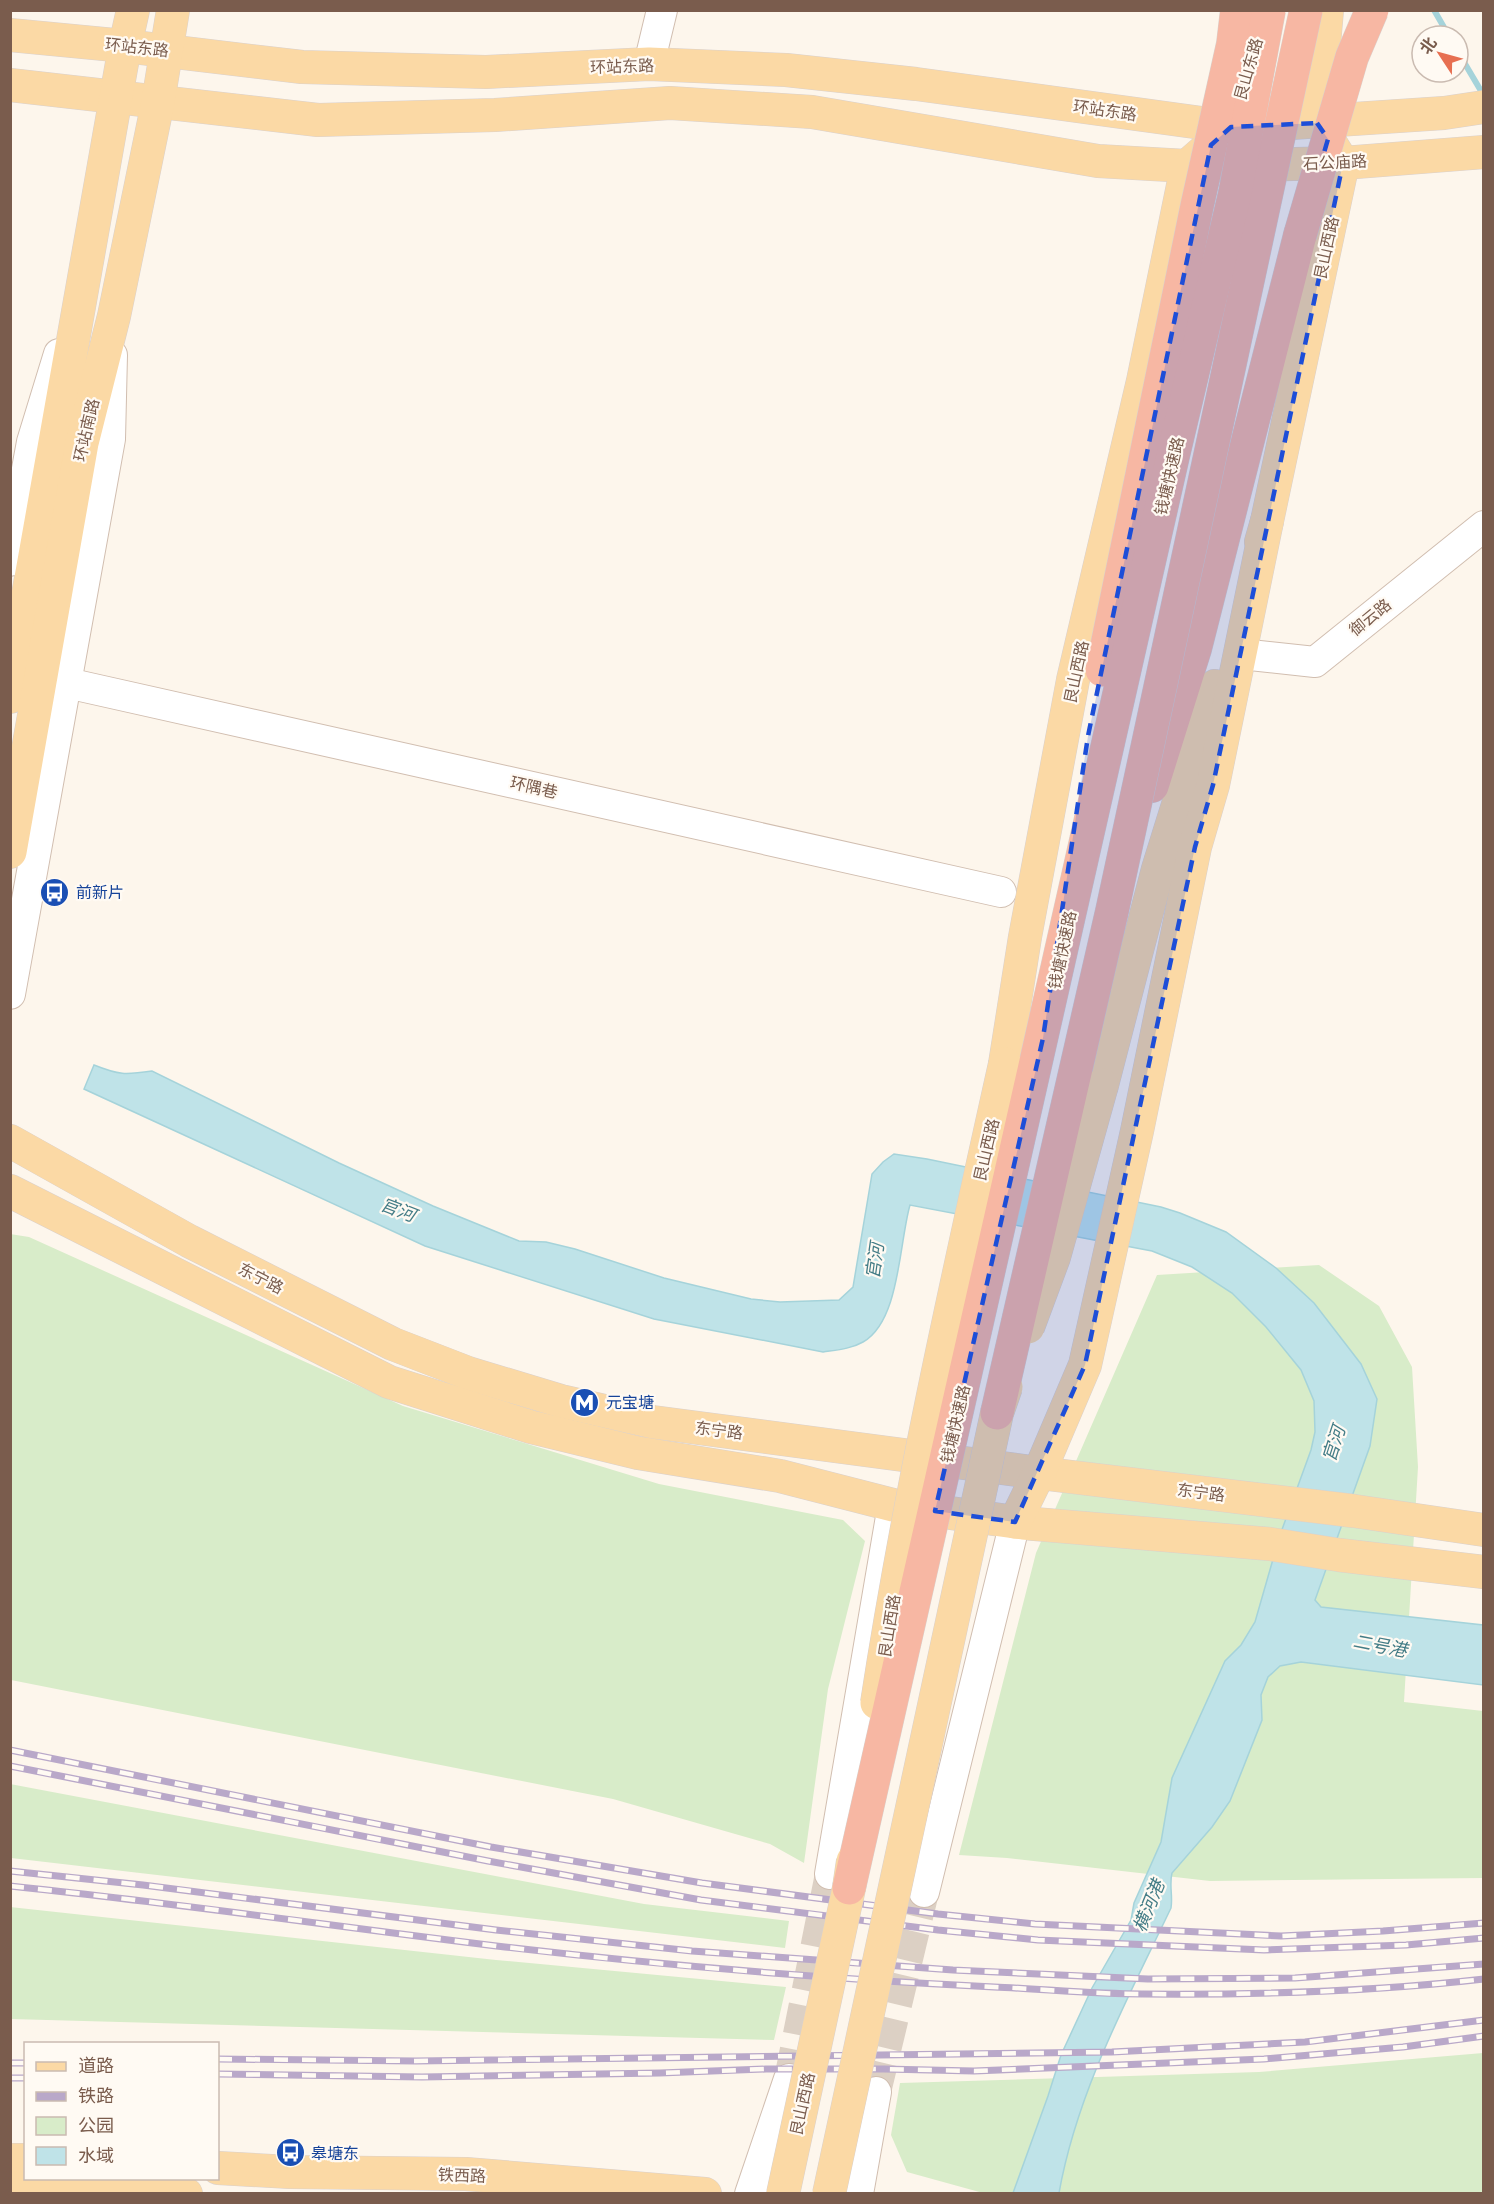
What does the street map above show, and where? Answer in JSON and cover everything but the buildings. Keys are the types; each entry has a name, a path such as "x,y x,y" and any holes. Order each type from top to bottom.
{"highway":[{"path":"1043,1038 1088,736 1197,206 1233,44 1238,10"},
{"name":"钱塘快速路","path":"839,1881 1043,1038 1173,456 1235,193 1267,10"},
{"path":"997,1413 1112,911 1306,10"},
{"path":"1112,911 1195,649 1300,235 1352,57 1360,10"},
{"path":"1352,57 1372,10"}],"main road":[{"name":"环站南路","path":"10,697 133,10"},
{"name":"环站南路","path":"10,852 82,443 114,316 158,102 173,10"},
{"name":"艮山东路","path":"1231,128 1267,10"},
{"path":"1327,10 1317,123 1343,163"},
{"name":"环站东路","path":"10,35 302,67 486,72 649,64 786,70 904,82 1231,128"},
{"path":"10,85 318,120 495,115 670,103 800,111 1098,161 1187,166 1231,128 1444,113 1484,107"},
{"name":"石公庙路","path":"1187,166 1343,163 1475,153"},
{"name":"艮山西路","path":"1015,1522 1039,1473 1085,1365 1195,847 1213,785 1343,163"},
{"name":"艮山西路","path":"783,2193 895,1587 1005,1064 1025,937 1073,680 1143,381 1187,166"},
{"name":"艮山西路","path":"830,2193 997,1413 1054,1257 1102,1085 1158,868 1268,521"},
{"name":"东宁路","path":"10,1141 189,1241 393,1344 468,1373 561,1401 653,1422 1039,1473 1285,1502 1484,1530"},
{"name":"东宁路","path":"10,1191 389,1382 542,1430 638,1453 780,1476 893,1505 1015,1522 1270,1544 1339,1555 1484,1572"},
{"path":"893,1505 904,1455"},
{"name":"铁西路","path":"219,2168 290,2172 466,2174 705,2193"},
{"path":"10,2192 104,2189 186,2193"}],"street":[{"path":"649,64 662,10"},
{"path":"10,561 32,442 87,262"},
{"path":"10,994 110,440 114,316"},
{"name":"御云路","path":"1241,654 1315,662 1484,526"},
{"name":"环隅巷","path":"67,683 1001,892"},
{"name":"艮山西路","path":"839,1881 893,1505"},
{"name":"艮山西路","path":"924,1892 1015,1522"},
{"name":"艮山西路","path":"750,2193 789,2079"},
{"path":"858,2193 876,2092"}],"highlighted area":[{"path":"1317,123 1328,139 1321,163 1343,163 1213,785 1195,847 1085,1365 1015,1522 935,1511 1043,1038 1088,736 1211,145 1231,127"}],"green space":[{"path":"10,1234 29,1237 403,1406 659,1484 843,1520 865,1541 828,1689 804,1863 770,1844 613,1799 11,1680"},
{"path":"1319,1265 1379,1306 1412,1367 1418,1467 1404,1702 1483,1711 1483,1878 1210,1881 1007,1858 959,1855 1036,1553 1157,1275"},
{"path":"10,1784 644,1904 789,1921 785,1948 11,1858"},
{"path":"10,1907 496,1960 786,1987 774,2040 11,2019"},
{"path":"1483,2053 1483,2193 983,2193 907,2172 891,2135 900,2083 1259,2072"}],"water":[{"path":"94,1065 122,1073 152,1071 339,1163 433,1206 519,1241 546,1242 575,1249 664,1278 751,1299 780,1302 839,1300 853,1287 872,1174 894,1154 1161,1207 1226,1232 1276,1268 1314,1303 1361,1364 1377,1399 1370,1446 1315,1600 1321,1607 1483,1625 1483,1685 1301,1662 1280,1666 1268,1677 1261,1695 1262,1720 1230,1801 1212,1827 1172,1873 1171,1908 1105,2047 1078,2119 1059,2193 1013,2193 1061,2055 1092,1988 1131,1920 1134,1903 1161,1842 1172,1778 1225,1661 1241,1645 1255,1622 1280,1535 1311,1450 1315,1432 1314,1401 1301,1370 1266,1327 1232,1293 1192,1267 1152,1251 910,1205 891,1299 875,1332 863,1342 843,1349 823,1352 654,1319 425,1246 84,1089"}],"waterway":[{"path":"1434,10 1442,24"},
{"path":"1470,72 1484,96"}],"tunnel":[{"path":"789,2079 830,1874"},
{"path":"876,2092 924,1892"}],"railway":[{"path":"10,1750 491,1847 702,1883 938,1914 1035,1924 1281,1936 1484,1923"},
{"path":"10,1766 488,1861 701,1900 938,1930 1038,1940 1264,1950 1406,1945 1484,1938"},
{"path":"10,1871 143,1885 496,1930 692,1951 953,1970 1148,1979 1295,1978 1484,1964"},
{"path":"10,1886 566,1954 871,1980 1105,1993 1185,1994 1356,1990 1484,1979"},
{"path":"219,2059 416,2061 1112,2052 1305,2042 1484,2020"},
{"path":"219,2074 422,2077 766,2069 974,2071 1264,2059 1403,2047 1484,2036"},
{"path":"10,2063 24,2063"},
{"path":"10,2078 24,2078"}],"place":[{"name":"前新片","path":"55,892"},
{"name":"元宝塘","path":"585,1402"},
{"name":"皋塘东","path":"290,2153"}],"water label":[{"name":"官河","path":"398,1210"},
{"name":"官河","path":"875,1261"},
{"name":"官河","path":"1334,1444"},
{"name":"二号港","path":"1380,1646"},
{"name":"横河港","path":"1149,1906"}]}
